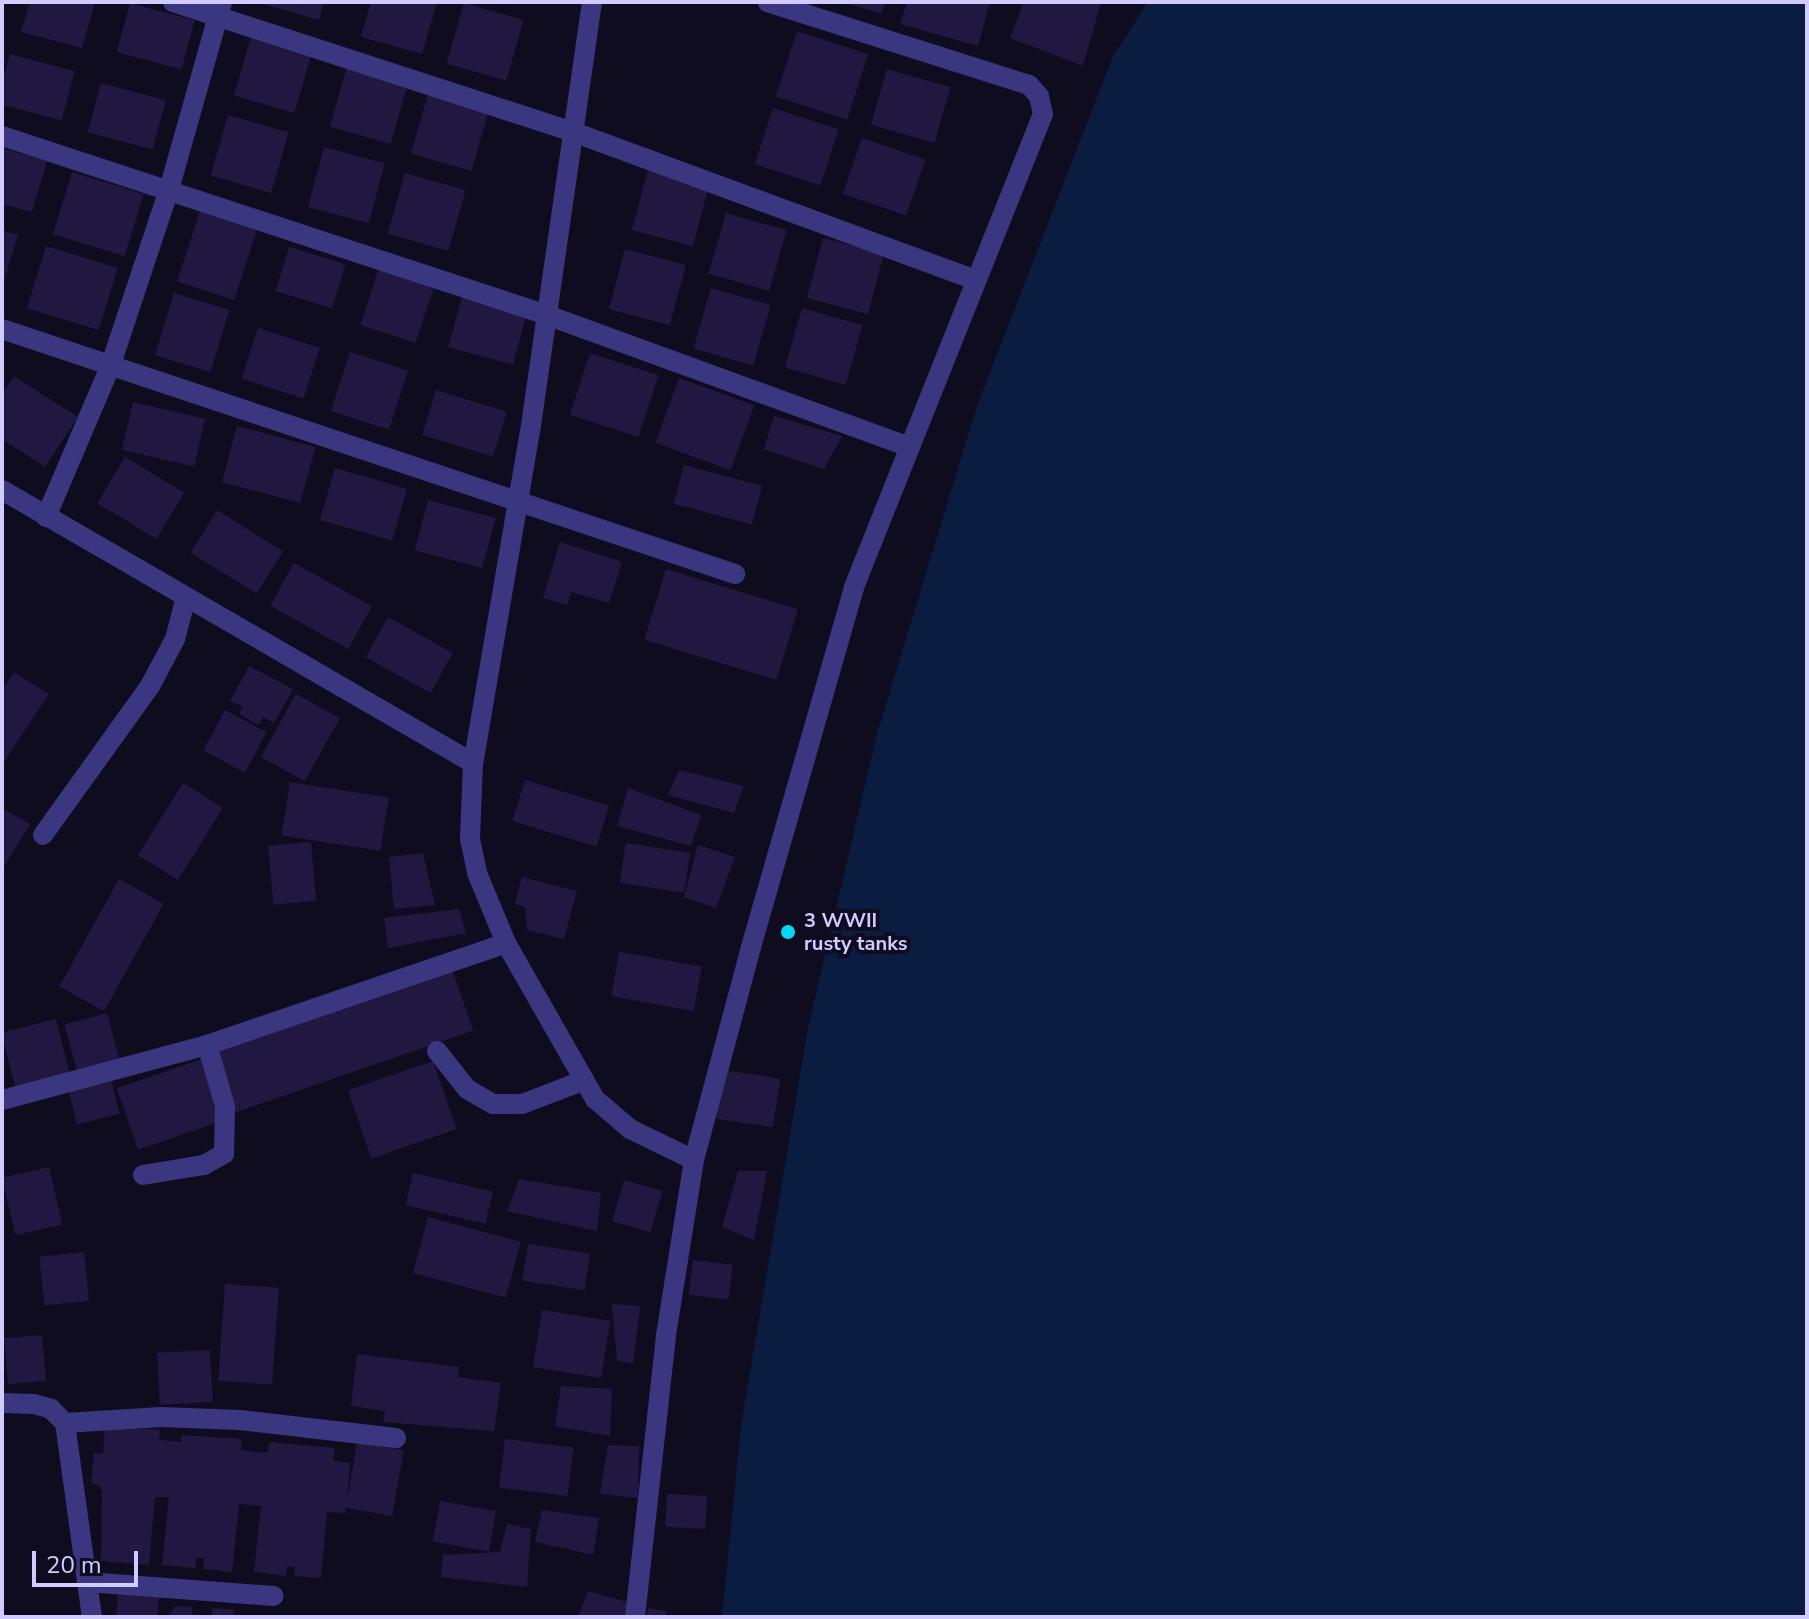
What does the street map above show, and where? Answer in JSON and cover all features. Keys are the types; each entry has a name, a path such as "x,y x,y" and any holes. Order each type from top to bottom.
{"street":[{"path":"173,2 219,9 576,133 973,279"},
{"path":"592,2 576,133 544,314 518,503 473,763 470,839 477,873 506,943 585,1080 614,1118 694,1160"},
{"path":"635,1617 666,1335 694,1160 854,587 906,446 1043,114 1039,96 1029,85 768,2"},
{"path":"46,517 110,367 168,193 219,9"},
{"path":"2,136 544,314 906,446"},
{"path":"2,329 735,574"},
{"path":"2,490 473,763"},
{"path":"43,835 150,686 175,639 186,597"},
{"path":"2,1100 207,1045 506,943"},
{"path":"143,1175 219,1161 224,1154 225,1106 207,1045"},
{"path":"437,1051 467,1089 493,1104 522,1104 585,1080"},
{"path":"2,1403 34,1404 51,1409 65,1423 92,1617"},
{"path":"65,1423 161,1417 240,1420 396,1438"},
{"path":"87,1582 273,1596"}],"water":[{"path":"1148,2 1807,2 1807,1617 722,1617 741,1426 808,1028 877,734 977,406 1113,56"}],"building":[{"path":"30,2 95,2 82,48 21,32"},
{"path":"257,2 324,2 319,20"},
{"path":"371,2 437,2 422,54 361,37"},
{"path":"844,2 885,2 881,14"},
{"path":"907,2 990,2 978,46 900,24"},
{"path":"1024,2 1101,2 1083,66 1010,38"},
{"path":"130,3 195,20 182,70 117,52"},
{"path":"464,3 524,20 506,81 447,64"},
{"path":"797,31 868,54 847,120 776,97"},
{"path":"251,36 312,53 294,113 234,96"},
{"path":"10,54 75,71 62,121 2,105 2,84"},
{"path":"347,67 408,84 390,144 330,127"},
{"path":"887,69 950,87 934,143 871,125"},
{"path":"101,83 166,100 153,150 88,132"},
{"path":"428,94 489,111 471,171 411,154"},
{"path":"773,108 839,129 820,185 755,164"},
{"path":"228,115 289,132 271,193 211,176"},
{"path":"862,138 925,160 906,216 843,194"},
{"path":"324,147 385,163 369,223 308,207"},
{"path":"2,148 47,161 32,212 2,204"},
{"path":"648,170 709,186 693,246 632,230"},
{"path":"72,172 144,194 125,256 53,234"},
{"path":"405,173 466,190 448,251 388,234"},
{"path":"200,211 257,230 234,300 177,281"},
{"path":"726,213 787,230 769,291 709,274"},
{"path":"2,230 18,235 3,284 2,284"},
{"path":"823,238 884,254 868,314 807,298"},
{"path":"46,246 118,268 99,330 27,308"},
{"path":"289,247 345,264 332,308 276,291"},
{"path":"625,249 686,265 670,325 609,309"},
{"path":"379,268 434,286 416,343 360,325"},
{"path":"711,288 771,305 753,366 694,349"},
{"path":"174,293 229,310 210,372 155,355"},
{"path":"462,296 527,313 513,365 448,347"},
{"path":"802,308 863,325 845,385 785,368"},
{"path":"258,328 320,348 303,398 242,378"},
{"path":"350,352 408,371 389,430 331,411"},
{"path":"590,353 658,375 638,437 570,415"},
{"path":"14,376 78,417 45,467 2,439 2,394"},
{"path":"679,378 754,405 731,470 655,443"},
{"path":"436,390 507,412 493,457 422,435"},
{"path":"133,402 205,419 194,466 122,450"},
{"path":"774,416 842,436 824,469 764,449"},
{"path":"237,426 315,447 300,503 222,482"},
{"path":"125,457 184,493 156,539 97,503"},
{"path":"684,465 762,486 752,525 674,504"},
{"path":"335,468 407,489 392,541 320,520"},
{"path":"428,500 496,518 482,568 415,550"},
{"path":"217,510 283,551 257,594 191,552"},
{"path":"560,542 622,562 609,603 571,592 567,605 543,598"},
{"path":"294,563 372,606 348,649 270,606"},
{"path":"666,569 798,609 776,680 644,640"},
{"path":"388,617 453,653 430,693 366,657"},
{"path":"249,666 293,689 274,723 263,717 259,725 239,714 243,707 230,701"},
{"path":"14,672 49,694 2,765 2,690"},
{"path":"296,694 340,718 305,781 261,757"},
{"path":"225,710 266,732 245,773 203,751"},
{"path":"679,770 744,786 734,813 668,795"},
{"path":"525,780 609,806 597,847 512,821"},
{"path":"290,782 389,798 380,851 282,835"},
{"path":"183,783 223,808 178,880 138,855"},
{"path":"628,788 701,815 691,846 617,826"},
{"path":"2,808 30,824 2,870"},
{"path":"311,842 316,901 273,905 268,846"},
{"path":"626,843 690,853 684,893 620,883"},
{"path":"698,845 735,857 716,908 684,897"},
{"path":"423,853 435,905 394,909 389,857"},
{"path":"522,877 577,891 564,939 527,930 525,907 515,904"},
{"path":"119,879 164,904 104,1011 59,987"},
{"path":"459,909 466,933 388,948 384,918"},
{"path":"619,952 702,967 694,1011 611,996"},
{"path":"452,969 473,1030 235,1113 214,1051"},
{"path":"107,1013 121,1066 79,1078 64,1024"},
{"path":"56,1019 70,1076 16,1090 2,1032"},
{"path":"202,1059 223,1120 138,1150 117,1088"},
{"path":"433,1061 456,1129 371,1158 348,1090"},
{"path":"724,1070 780,1079 773,1127 716,1118"},
{"path":"110,1075 120,1114 77,1124 67,1086"},
{"path":"49,1167 62,1224 16,1235 2,1178"},
{"path":"738,1171 767,1171 754,1240 722,1227"},
{"path":"413,1173 493,1191 485,1224 406,1205"},
{"path":"519,1179 601,1193 597,1231 507,1211"},
{"path":"624,1180 662,1191 651,1232 612,1221"},
{"path":"428,1217 521,1242 506,1298 413,1273"},
{"path":"528,1244 590,1254 584,1290 522,1281"},
{"path":"84,1252 89,1301 44,1305 39,1257"},
{"path":"693,1260 733,1265 728,1300 689,1295"},
{"path":"225,1284 279,1288 272,1385 218,1381"},
{"path":"612,1304 640,1306 633,1364 617,1360"},
{"path":"542,1310 610,1321 601,1378 533,1367"},
{"path":"42,1335 46,1381 8,1384 4,1338"},
{"path":"210,1350 213,1402 160,1405 157,1353"},
{"path":"357,1354 459,1367 458,1377 501,1383 494,1431 383,1422 385,1411 351,1406"},
{"path":"561,1386 612,1389 610,1436 555,1426"},
{"path":"105,1425 160,1430 159,1440 181,1442 181,1435 242,1439 241,1450 268,1453 269,1442 335,1448 333,1461 350,1463 347,1502 357,1442 404,1450 392,1516 346,1508 345,1513 327,1512 321,1578 294,1576 295,1567 287,1566 286,1576 254,1572 261,1506 239,1504 232,1572 203,1569 204,1558 196,1558 195,1568 162,1565 169,1497 155,1497 149,1565 101,1561 102,1492 99,1485 91,1484 94,1453 103,1454"},
{"path":"505,1439 573,1447 568,1496 499,1488"},
{"path":"608,1445 639,1446 638,1498 600,1494"},
{"path":"667,1494 707,1496 705,1529 665,1527"},
{"path":"440,1501 496,1511 489,1551 433,1541"},
{"path":"542,1510 599,1518 593,1555 535,1542"},
{"path":"507,1524 531,1529 527,1587 441,1577 443,1555 500,1552"},
{"path":"588,1591 628,1602 624,1617 578,1617"},
{"path":"118,1592 159,1595 157,1617 116,1617"},
{"path":"175,1606 192,1607 192,1614 204,1617 168,1617"},
{"path":"212,1608 234,1610 234,1617 212,1617"},
{"path":"648,1608 666,1611 666,1617 647,1617"}],"place":[{"name":"3 WWII rusty tanks","path":"788,932"}]}
